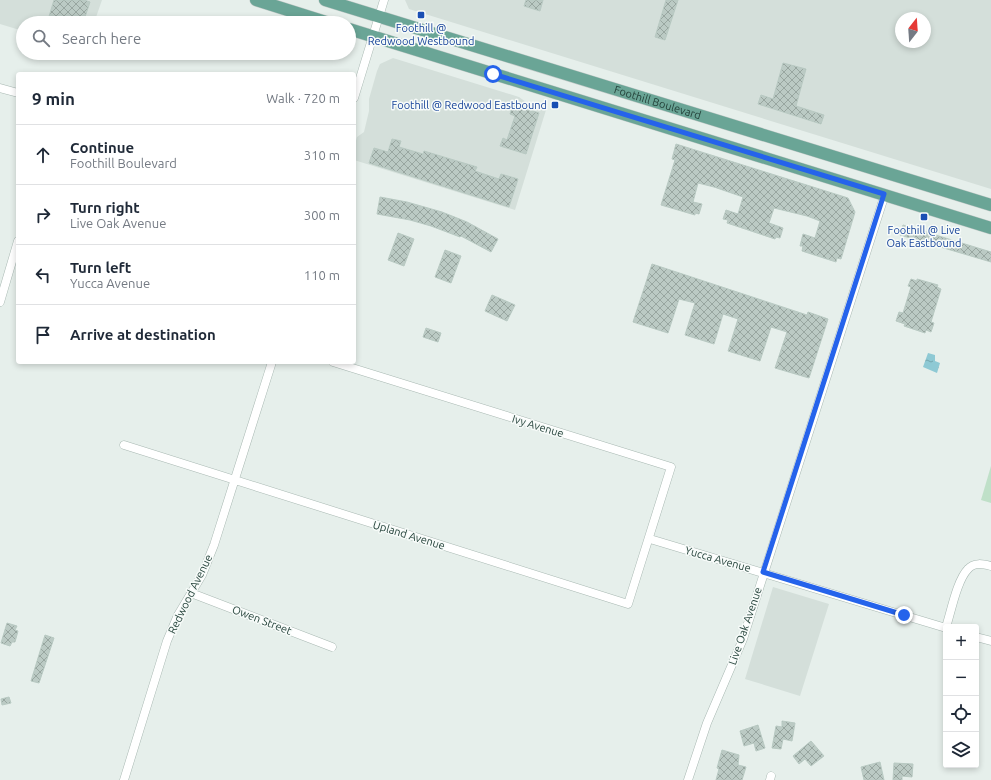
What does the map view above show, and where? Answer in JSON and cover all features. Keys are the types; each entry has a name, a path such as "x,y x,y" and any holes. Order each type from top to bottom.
{"main road":[{"path":"256,0 307,16"},
{"name":"Foothill Boulevard","path":"325,0 991,205"},
{"name":"Foothill Boulevard","path":"356,31 991,228"}],"street":[{"path":"356,91 384,0"},
{"path":"0,88 16,92"},
{"name":"Live Oak Avenue","path":"688,780 707,723 743,639 884,194"},
{"path":"0,302 16,248"},
{"name":"Redwood Avenue","path":"124,780 167,641 178,615 202,575 214,545 271,364"},
{"name":"Ivy Avenue","path":"339,364 671,467 650,539"},
{"name":"Upland Avenue","path":"124,446 628,604 650,539"},
{"name":"Yucca Avenue","path":"650,539 943,626"},
{"path":"947,624 962,579 968,568 978,563 991,566"},
{"name":"Owen Street","path":"191,593 332,647"},
{"path":"979,638 991,641"}],"shaded area":[{"path":"0,0 102,0 96,16 16,16 16,29 0,24"},
{"path":"405,0 991,0 991,189 409,9"},
{"path":"393,58 519,97 530,105 546,110 515,210 356,161 356,141 357,137 364,132 369,111 369,99 380,64"},
{"path":"773,587 829,604 800,696 745,679"}],"green space":[{"path":"991,466 991,503 981,500"}],"water":[{"path":"928,353 935,355 935,361 940,363 937,373 923,367"}],"building":[{"path":"54,0 84,0 90,2 85,16 49,16"},
{"path":"526,0 543,0 540,11 524,6"},
{"path":"666,0 678,0 665,40 655,37"},
{"path":"783,63 806,69 796,106 824,115 821,124 758,104 761,95 773,99"},
{"path":"513,105 539,113 526,154 500,146 503,138 507,140 515,116 510,114"},
{"path":"392,139 401,141 399,147 423,154 424,151 477,167 475,171 499,179 501,174 518,179 509,207 369,163 374,148 388,152"},
{"path":"676,144 848,198 855,212 841,259 837,258 836,262 802,251 803,246 800,246 803,234 815,238 820,221 807,216 774,208 769,223 783,228 780,238 776,237 775,239 727,223 728,220 723,219 726,210 738,214 743,197 714,187 698,183 693,202 702,204 699,214 695,213 695,215 661,205 675,160 672,159"},
{"path":"380,197 407,202 442,212 467,222 498,239 491,252 461,236 460,237 431,226 410,220 377,214"},
{"path":"903,225 991,252 991,262 900,235"},
{"path":"398,233 414,239 404,266 388,260"},
{"path":"445,250 461,256 451,283 435,277"},
{"path":"652,264 807,315 808,312 828,319 809,378 775,368 787,332 771,327 760,361 728,351 738,319 723,314 714,344 685,335 695,303 679,299 668,333 633,322"},
{"path":"911,279 917,281 917,279 938,285 937,287 941,289 931,322 934,323 931,332 926,330 925,333 904,326 905,324 896,321 899,312 903,313 911,287 908,286"},
{"path":"492,295 515,305 507,321 485,311"},
{"path":"426,328 441,333 438,342 423,337"},
{"path":"7,623 17,626 15,630 18,631 15,642 12,642 10,646 1,643"},
{"path":"45,635 54,638 39,683 31,681"},
{"path":"9,697 11,703 2,705 1,699"},
{"path":"782,721 795,723 792,741 783,739 781,749 772,748 776,726 782,727"},
{"path":"758,725 765,748 756,751 754,743 744,746 740,731"},
{"path":"811,741 824,756 811,766 805,759 799,764 793,756"},
{"path":"722,750 739,755 738,765 746,767 742,780 716,780 719,769 717,768"},
{"path":"880,762 884,780 864,780 861,767"},
{"path":"894,763 913,764 912,777 902,776 902,780 893,780"}],"place":[{"name":"Foothill @ Redwood Westbound","path":"421,15"},
{"name":"Foothill @ Redwood Eastbound","path":"555,105"},
{"name":"Foothill @ Live Oak Eastbound","path":"924,217"}],"route":[{"path":"493,74 884,194 763,572 904,615"}]}
